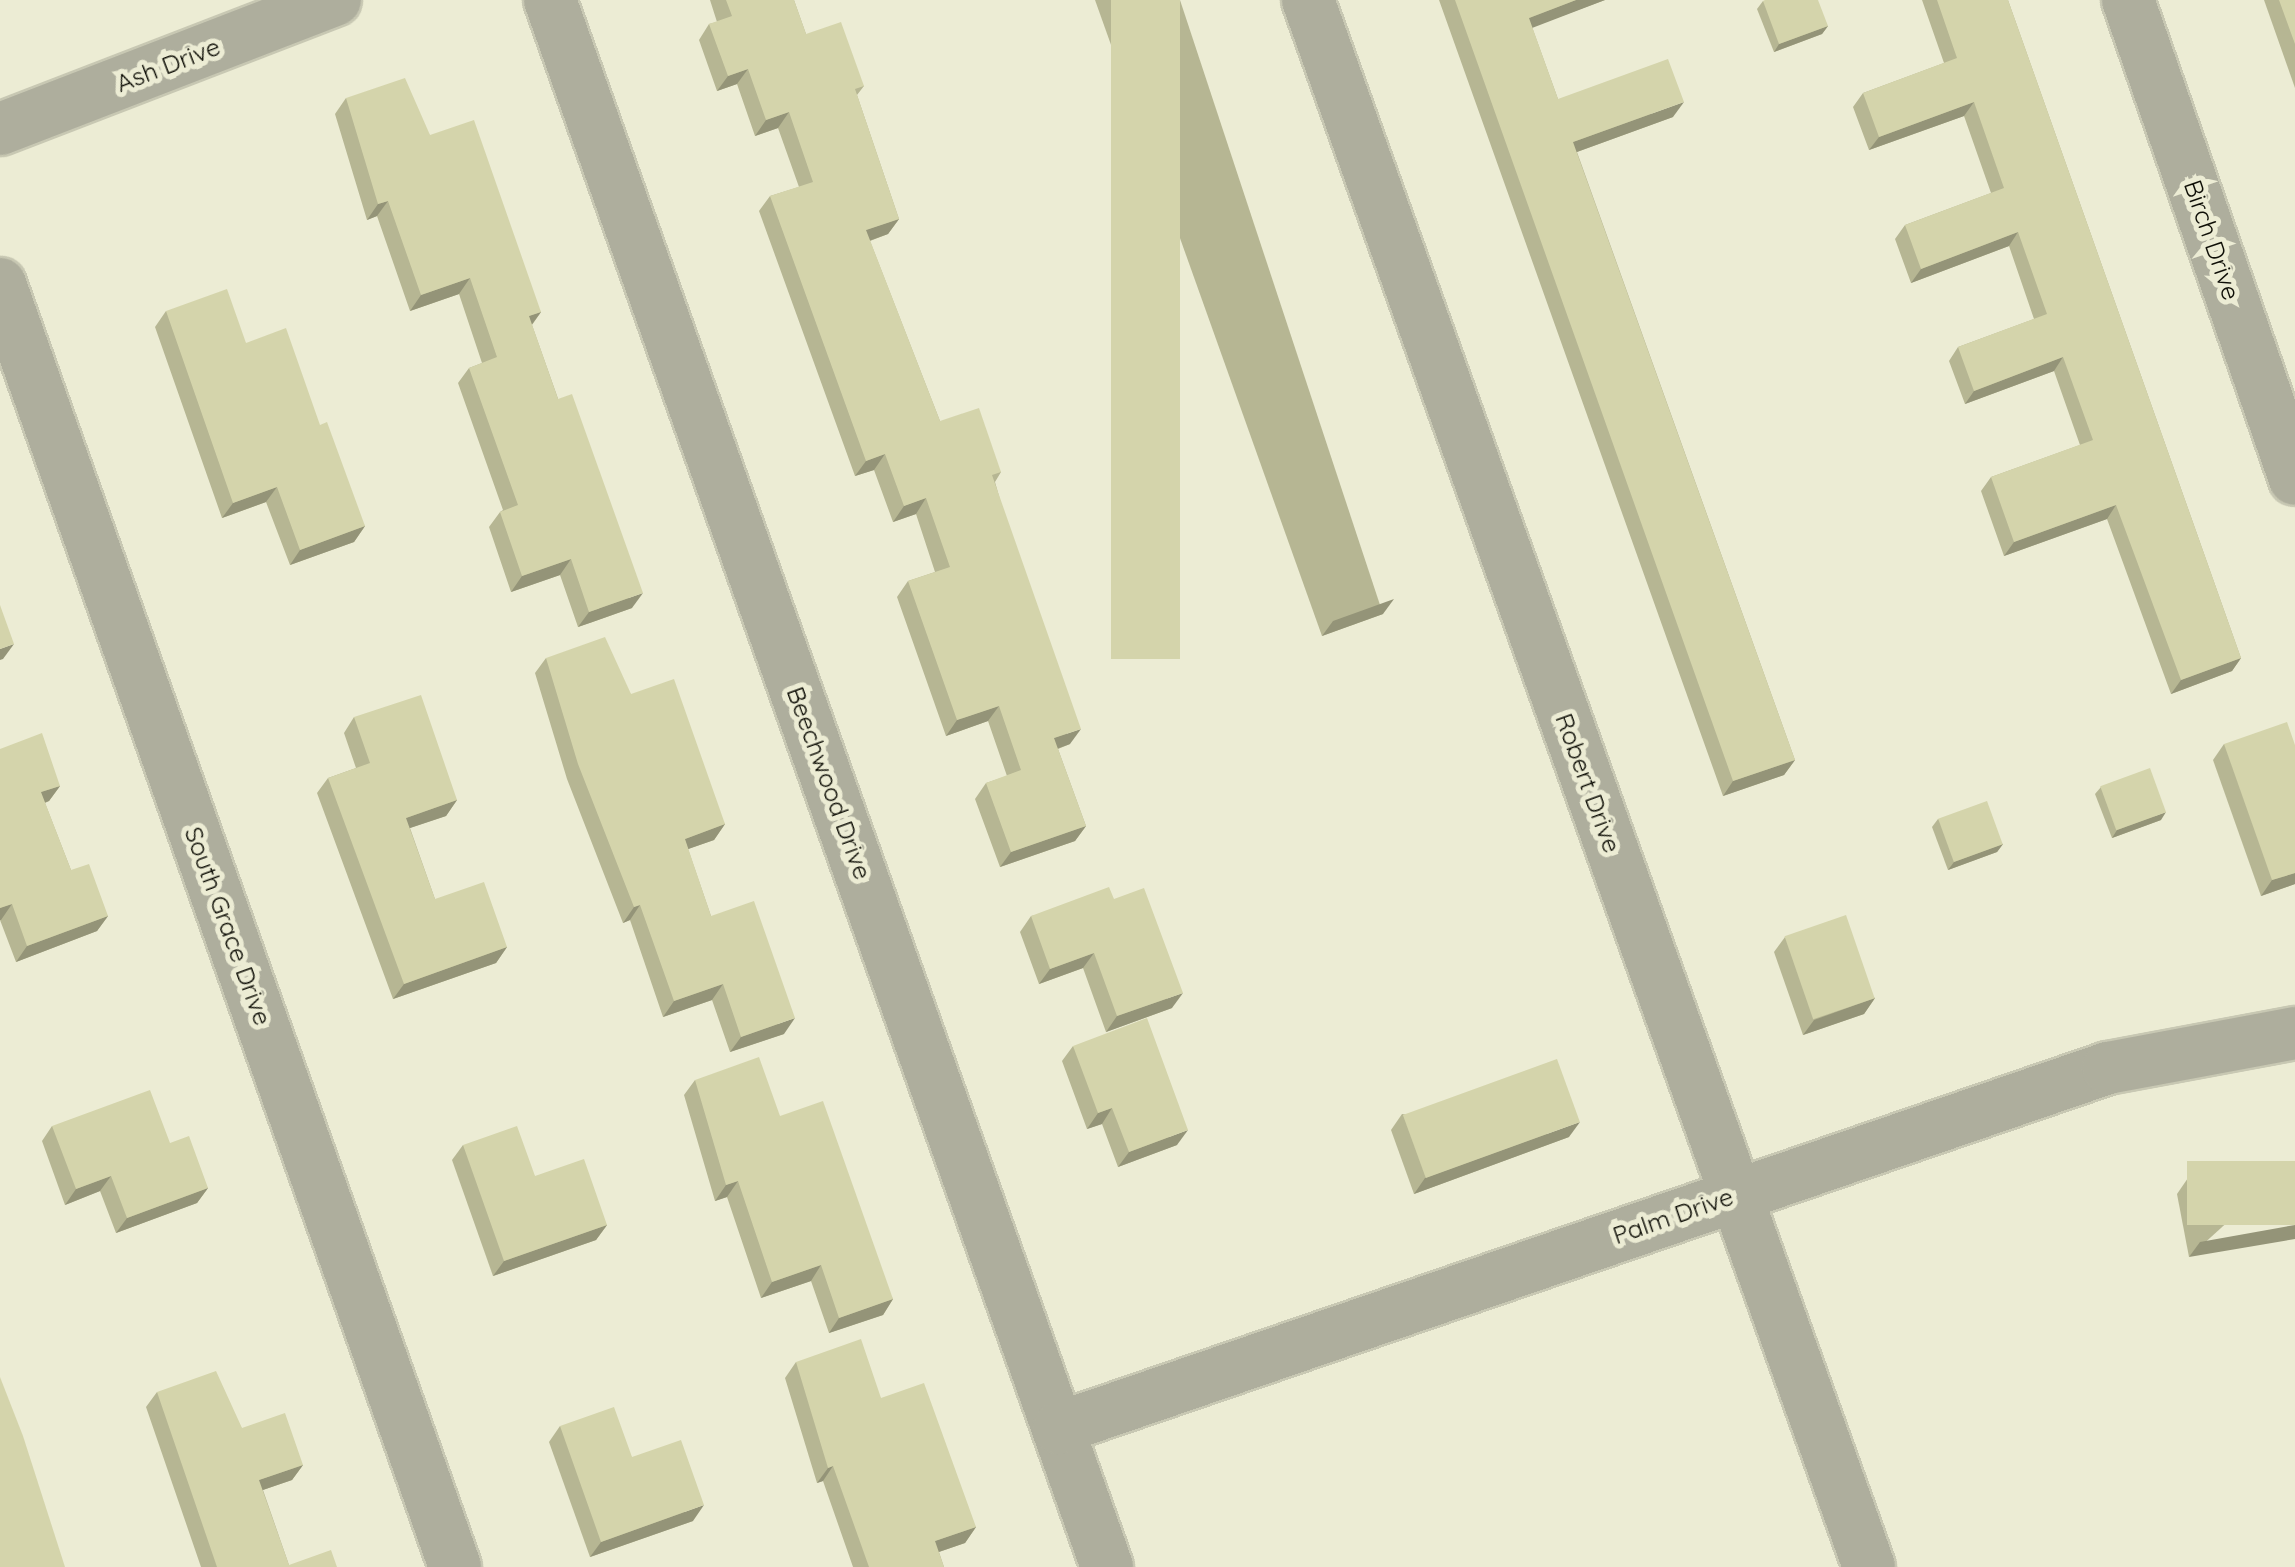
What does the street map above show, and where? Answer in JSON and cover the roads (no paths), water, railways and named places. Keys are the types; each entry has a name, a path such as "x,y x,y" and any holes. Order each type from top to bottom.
{"street":[{"name":"Ash Drive","path":"0,130 335,0"},
{"name":"Beechwood Drive","path":"550,0 1107,1567"},
{"name":"Robert Drive","path":"1308,0 1869,1567"},
{"name":"Birch Drive","path":"2128,0 2295,479"},
{"name":"South Grace Drive","path":"0,284 455,1567"},
{"name":"Palm Drive","path":"1059,1428 2108,1068 2295,1034"}]}
